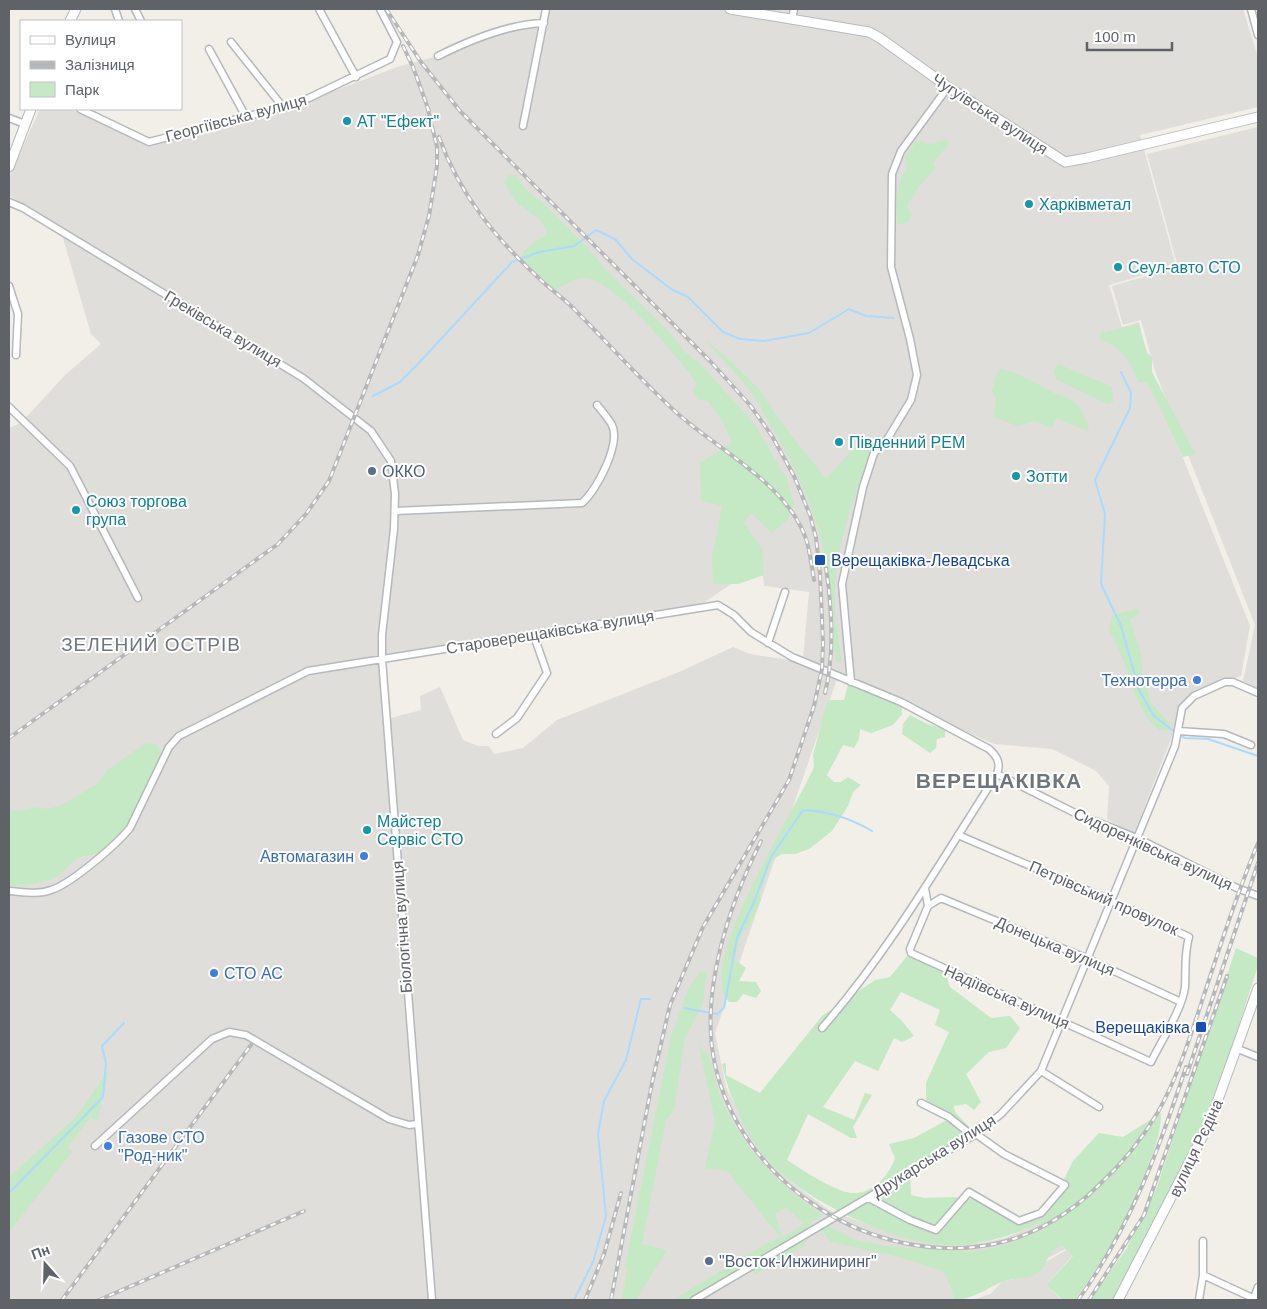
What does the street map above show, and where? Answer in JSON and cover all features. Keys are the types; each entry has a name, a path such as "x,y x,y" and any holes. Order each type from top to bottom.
{"street":[{"path":"319,9 356,77"},
{"name":"Георгіївська вулиця","path":"82,110 148,142 283,108 356,77 390,59 397,42 380,9"},
{"path":"522,126 546,9"},
{"name":"Чугуївська вулиця","path":"730,9 869,32 948,87 1065,162 1258,117"},
{"path":"792,20 794,9"},
{"path":"1251,9 1258,35"},
{"path":"438,56 456,47 524,24 544,23"},
{"path":"230,42 283,108"},
{"path":"209,49 246,117"},
{"path":"851,682 842,584 863,487 874,453 888,438 911,400 917,375 910,339 891,267 892,174 902,151 948,87"},
{"path":"9,167 31,110"},
{"path":"9,118 25,124"},
{"name":"Греківська вулиця","path":"9,202 23,208 303,378 352,415 371,431 387,453 393,470 395,494"},
{"path":"9,286 18,314 16,355"},
{"path":"395,511 582,503 590,496 599,482 614,437 612,426 598,405"},
{"path":"9,407 54,448 70,466 138,598"},
{"name":"Біологічна вулиця","path":"395,494 395,511 382,635 382,658 432,1300"},
{"path":"785,592 768,643 851,682 902,702 989,749 996,755 998,762 997,774 886,948 856,989 822,1028"},
{"name":"Староверещаківська вулиця","path":"9,891 40,893 64,885 122,838 137,818 169,747 179,736 308,671 718,605 724,606 742,625 768,643"},
{"path":"496,734 516,718 547,673 534,636"},
{"name":"Друкарська вулиця","path":"694,1300 976,1134 1001,1114 1041,1072 1176,746 1182,708 1185,703 1216,685 1225,682 1233,682 1258,694"},
{"path":"1178,732 1204,731 1224,734 1252,745"},
{"name":"Сидоренківська вулиця","path":"997,774 1077,814 1139,838 1237,888 1258,896"},
{"name":"Петрівський провулок","path":"958,835 1112,901 1189,937 1185,950 1185,987 1181,1002"},
{"path":"925,888 928,906"},
{"name":"Донецька вулиця","path":"928,906 941,898 1088,959 1181,1002"},
{"name":"Надіївська вулиця","path":"928,906 910,949 911,953 1151,1062 1181,1002"},
{"name":"вулиця Рєдіна","path":"1118,1300 1210,1122 1238,1049 1258,988"},
{"path":"95,1146 212,1039 228,1032 246,1036 389,1119 409,1125 417,1124"},
{"path":"1238,1049 1258,1057"},
{"path":"1041,1072 1099,1107"},
{"path":"869,1198 910,1220 936,1230 970,1192 1019,1221 1041,1214 1065,1185 1004,1154 976,1134 970,1134 949,1117 920,1103"},
{"path":"1199,1300 1203,1275 1203,1241"},
{"path":"1203,1275 1256,1299 1258,1287"}],"shaded area":[{"path":"546,9 1243,9 1258,57 1258,107 1140,135 1176,266 1109,285 1122,327 1139,322 1150,375 1250,626 1241,676 1215,685 1185,703 1133,836 1107,819 1109,786 1096,771 1052,749 994,744 803,659 809,592 764,586 763,575 739,579 697,607 382,658 387,719 421,710 420,696 440,687 463,740 478,746 489,746 494,754 523,748 557,720 679,672 733,647 750,654 802,662 838,676 715,1033 726,1087 744,1124 768,1161 796,1186 829,1210 893,1234 944,1245 980,1243 1005,1238 1040,1223 1065,1249 1033,1266 1046,1262 1066,1250 1073,1255 1046,1285 1062,1300 972,1300 990,1294 1002,1282 1014,1279 999,1280 985,1291 958,1300 9,1300 9,428 21,423 65,375 101,344 91,334 60,228 9,195 9,178 40,110 71,110 149,142 284,110 397,67 438,56 514,27 543,23"},
{"path":"1258,127 1258,689 1243,681 1255,625 1155,371 1141,320 1123,325 1112,286 1178,267 1147,154"}],"green space":[{"path":"917,140 930,144 946,140 949,143 933,163 936,168 920,185 907,205 911,214 909,221 899,225 897,223 897,201 900,180 907,168 905,157"},
{"path":"508,175 516,176 526,190 545,205 585,245 605,269 669,332 684,351 699,363 754,423 787,480 794,504 788,519 772,533 751,513 744,523 762,549 764,575 738,584 713,584 712,557 722,506 701,500 700,463 732,443 724,424 708,401 698,400 693,391 697,383 676,357 646,323 614,293 600,283 587,278 574,280 555,290 521,258 528,247 547,235 541,221 516,202 504,182"},
{"path":"1139,324 1147,353 1152,357 1152,372 1195,454 1183,457 1148,383 1138,382 1129,362 1124,356 1114,346 1100,340 1101,333"},
{"path":"704,339 732,362 759,389 781,422 826,479 863,438 872,449 848,516 839,551 835,605 842,663 836,662 837,653 833,650 830,588 826,560 811,507 800,480 749,389"},
{"path":"1058,364 1112,387 1113,402 1107,404 1056,379 1054,371"},
{"path":"1001,369 1020,375 1056,394 1069,398 1080,408 1089,426 1087,431 1057,418 1052,428 1035,421 1017,426 994,417 996,399 992,391 995,377"},
{"path":"1137,609 1139,613 1130,620 1141,653 1142,669 1151,703 1170,724 1171,730 1159,730 1141,707 1109,630 1112,615"},
{"path":"848,685 902,707 902,714 893,725 871,733 860,729 859,739 854,748 843,745 827,775 834,782 841,782 848,777 861,785 853,792 848,806 832,831 809,849 795,854 782,854 772,860 760,893 761,900 748,929 743,930 734,959 746,968 739,981 756,982 761,991 756,998 743,994 737,1002 729,1002 723,992 721,972 739,913 814,767 813,755 826,706 830,700 844,700"},
{"path":"910,715 927,724 945,729 945,737 937,739 936,748 930,753 902,734 903,724"},
{"path":"146,743 155,744 161,750 161,758 135,812 117,837 95,854 76,859 54,878 38,883 9,887 9,810 20,811 37,807 46,809 60,806 97,784 106,771"},
{"path":"1236,948 1258,958 1258,966 1229,1055 1198,1136 1114,1300 1090,1300 1127,1248 1157,1187"},
{"path":"908,955 932,963 946,976 950,987 991,1018 1010,1016 1020,1028 1006,1048 989,1052 966,1074 981,1102 974,1110 966,1104 954,1106 955,1112 970,1128 970,1138 910,1173 911,1195 924,1198 953,1197 975,1199 996,1212 1019,1221 1032,1216 1055,1197 1073,1161 1099,1133 1123,1137 1161,1113 1157,1141 1132,1205 1097,1268 1075,1300 1063,1300 1046,1285 1073,1256 1061,1245 1052,1252 1042,1269 1035,1275 1007,1280 973,1296 954,1300 952,1290 943,1271 895,1256 831,1242 818,1227 824,1224 856,1240 885,1246 971,1252 1006,1245 1045,1229 1040,1223 993,1240 945,1245 923,1242 875,1228 827,1205 785,1177 761,1153 746,1130 734,1103 722,1064 726,1063 726,1075 760,1093 822,1016 875,980 890,977","holes":["901,992 940,1010 935,1025 949,1032 926,1083 926,1100 947,1120 914,1138 889,1144 895,1158 893,1164 880,1182 874,1187 860,1192 853,1193 838,1189 819,1180 787,1160 808,1114 851,1138 857,1138 853,1127 872,1095 865,1093 854,1120 823,1107 855,1061 878,1071 894,1038 902,1042 914,1036 890,1010"]},
{"path":"706,971 703,1004 685,1038 674,1110 666,1120 642,1244 667,1250 636,1300 622,1300 627,1269 625,1266 671,1036 689,987 699,973"},
{"path":"699,1046 708,1056 721,1098 731,1118 752,1151 790,1190 823,1216 809,1223 815,1227 804,1246 756,1274 747,1266 688,1300 673,1300 767,1243 781,1238 726,1170 705,1169 715,1121","holes":["786,1207 804,1224 782,1238 775,1214"]},
{"path":"109,1070 97,1121 91,1117 67,1147 72,1152 9,1232 9,1177 74,1119"}],"waterway":[{"path":"373,396 400,382 512,262 539,252 574,246 596,230 615,239 632,259 671,289 688,297 723,332 740,339 764,341 809,333 849,309 866,316 894,318"},
{"path":"1121,372 1131,393 1130,408 1095,480 1105,514 1101,584 1121,626 1139,690 1154,716 1175,732"},
{"path":"1179,735 1185,738 1208,739 1258,756"},
{"path":"684,1008 717,1014 724,1008 737,938 754,902 771,857 803,810 839,816 872,831"},
{"path":"574,1300 593,1262 606,1216 598,1134 604,1101 626,1060 641,999 650,999"},
{"path":"9,1193 103,1097 106,1063 102,1046 124,1023"}],"railway":[{"path":"386,9 421,62 460,111 710,361 750,405 772,436 794,476 810,515 816,538 820,574 823,643 822,669 814,706 789,780 703,927 670,1005 652,1083 611,1300"},
{"path":"403,46 429,111"},
{"path":"9,738 278,544 306,514 329,481 418,255 429,216 437,166 437,147 427,106"},
{"path":"439,137 469,198 510,250 573,308 639,377 678,414 752,471 786,504 798,522 807,542 814,580"},
{"path":"825,693 832,631 826,568"},
{"path":"761,841 749,866 728,921 714,979 711,1037 715,1065 730,1108 753,1147 784,1181 820,1208 860,1230 904,1243 949,1248 994,1244 1023,1235 1051,1222 1088,1195 1124,1160 1158,1112 1177,1073 1235,903 1258,843"},
{"path":"1187,1074 1258,863"},
{"path":"1089,1300 1144,1215 1227,976"},
{"path":"62,1300 251,1045"},
{"path":"1078,1300 1113,1244 1141,1188 1165,1129 1186,1067"},
{"path":"585,1300 604,1254 621,1193"},
{"path":"99,1300 304,1211"}],"place":[{"name":"АТ \"Ефект\"","path":"347,121"},
{"name":"Харківметал","path":"1029,204"},
{"name":"Сеул-авто СТО","path":"1118,267"},
{"name":"Південний РЕМ","path":"839,442"},
{"name":"ОККО","path":"372,471"},
{"name":"Зотти","path":"1016,476"},
{"name":"Союз торгова група","path":"76,510"},
{"name":"Верещаківка-Левадська","path":"820,560"},
{"name":"Технотерра","path":"1197,680"},
{"name":"Майстер Сервіс СТО","path":"367,830"},
{"name":"Автомагазин","path":"364,856"},
{"name":"СТО АС","path":"214,973"},
{"name":"Верещаківка","path":"1201,1027"},
{"name":"Газове СТО \"Род-ник\"","path":"108,1146"},
{"name":"\"Восток-Инжиниринг\"","path":"709,1261"}],"district":[{"name":"ЗЕЛЕНИЙ ОСТРІВ","path":"151,644"},
{"name":"ВЕРЕЩАКІВКА","path":"999,780"}]}
